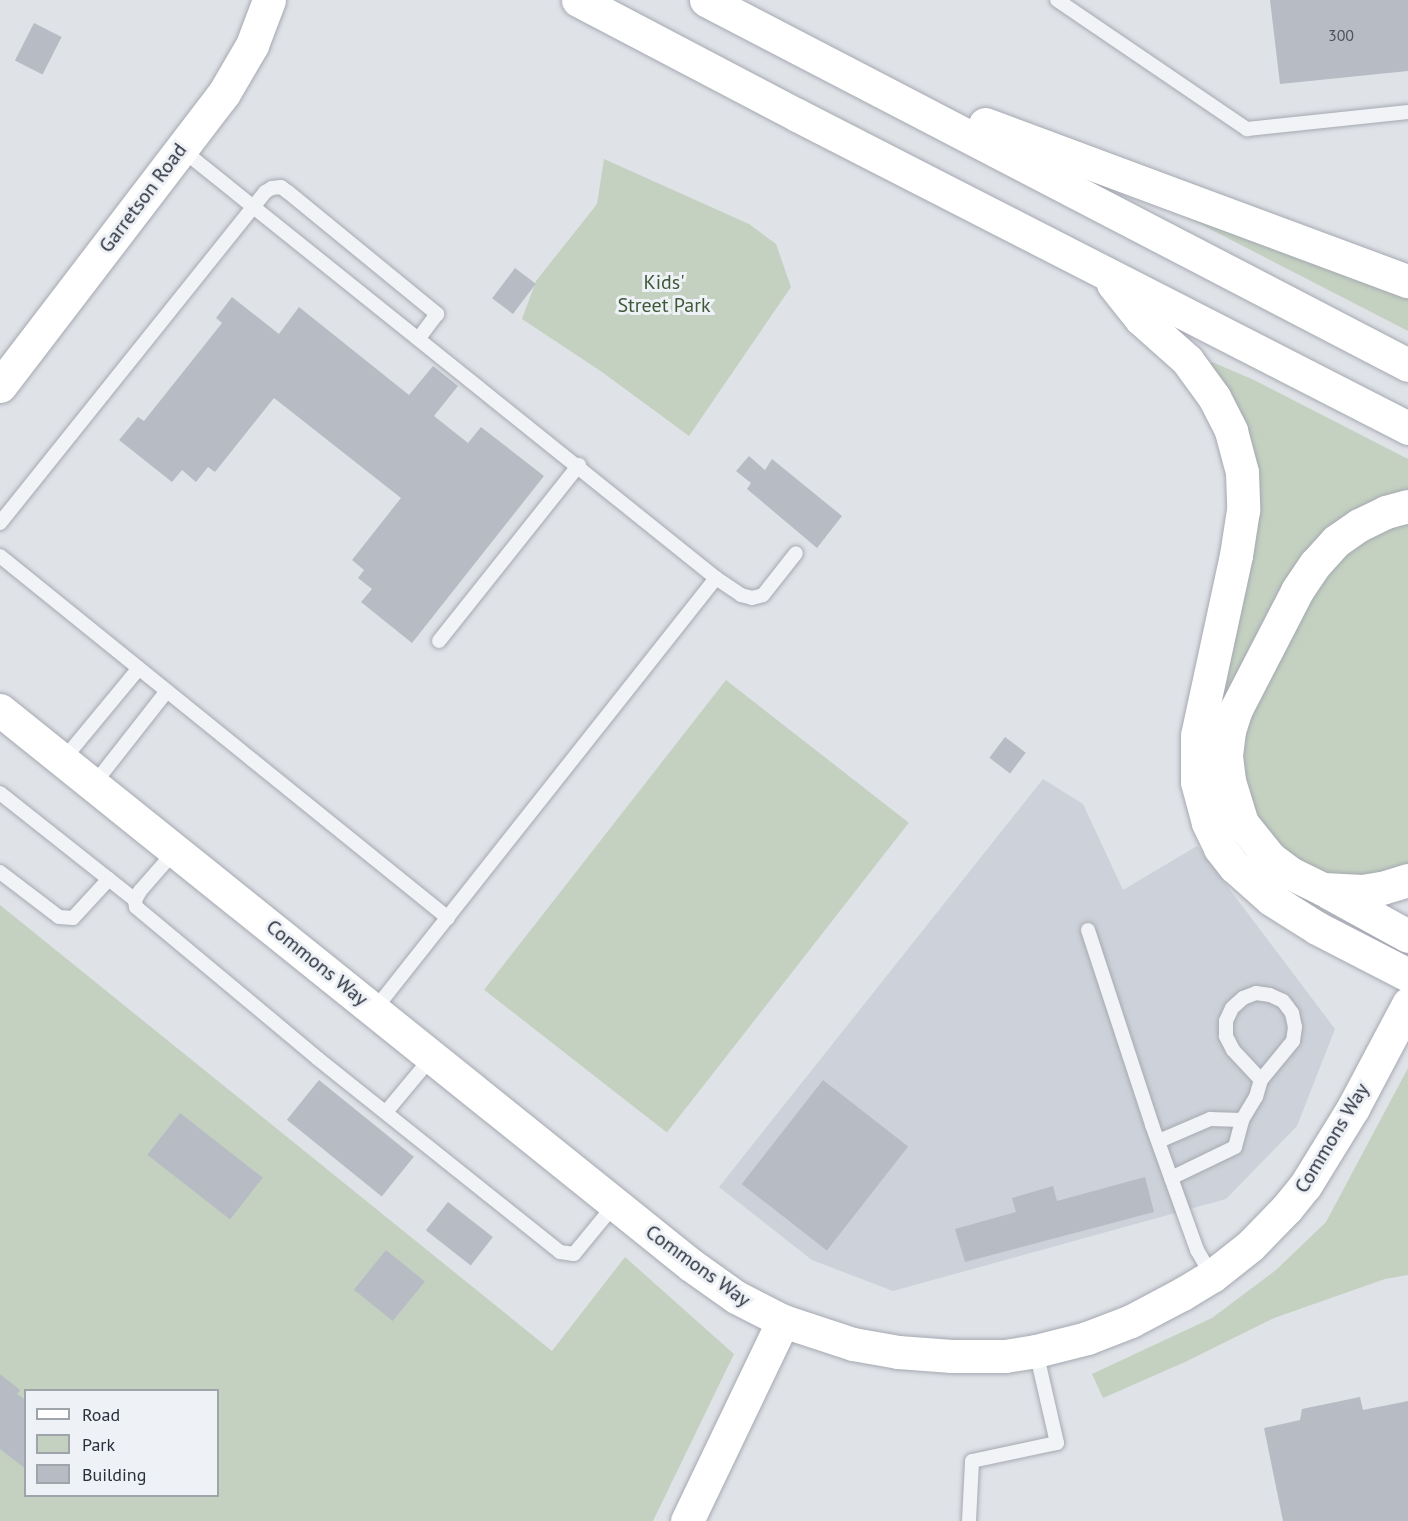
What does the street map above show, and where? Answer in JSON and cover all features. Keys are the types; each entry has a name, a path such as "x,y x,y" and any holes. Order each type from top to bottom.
{"main road":[{"name":"Garretson Road","path":"0,386 180,148 212,110 241,67 269,0"},
{"path":"578,0 1408,428"},
{"path":"706,0 1408,365"},
{"path":"861,81 970,118 1047,149 1408,281"},
{"path":"1104,273 1142,319 1187,360 1214,397 1231,431 1242,472 1243,510 1236,555 1202,709 1195,757 1199,792 1208,823 1220,848 1235,867 1271,899 1317,928 1408,975"},
{"path":"1408,506 1386,512 1359,525 1336,541 1314,564 1249,682 1229,731 1226,756 1228,781 1242,823 1270,858 1290,873 1408,936"},
{"name":"Commons Way","path":"0,710 375,1009 431,1058 736,1297 783,1321 853,1344 898,1352 952,1356 1005,1356 1036,1352 1087,1338 1131,1321 1212,1276 1269,1228 1305,1186 1353,1108 1408,1004"},
{"path":"1323,889 1362,891 1408,880"},
{"path":"687,1521 783,1321"}],"lane":[{"path":"1057,0 1247,129 1408,112"},
{"path":"180,148 579,465 716,578 741,595 752,598 763,595 796,553"},
{"path":"0,523 265,192 272,188 281,188 288,192 437,314 418,339"},
{"path":"439,641 579,465"},
{"path":"0,556 448,918"},
{"path":"375,1009 716,578"},
{"path":"63,760 139,668"},
{"path":"94,784 167,691"},
{"path":"0,793 135,900 136,907 386,1112 566,1255 574,1254 615,1204"},
{"path":"135,900 176,851"},
{"path":"0,872 59,917 73,918 109,879"},
{"path":"1088,930 1171,1178 1197,1250 1212,1276"},
{"path":"1171,1178 1235,1147 1242,1119 1256,1097 1261,1080 1293,1041 1295,1027 1292,1013 1283,1001 1270,994 1256,993 1243,998 1232,1008 1226,1021 1226,1036 1233,1050 1261,1080"},
{"path":"386,1112 431,1058"},
{"path":"1159,1141 1209,1119 1242,1119"},
{"path":"969,1521 972,1461 1057,1443 1036,1352"}],"shaded area":[{"path":"1043,779 1083,804 1123,890 1197,846 1335,1029 1297,1126 1226,1199 893,1291 812,1260 719,1187"}],"green space":[{"name":"Kids' Street Park","path":"604,159 749,224 776,244 791,287 689,436 602,372 522,319 536,281 597,204"},
{"path":"1175,211 1408,295 1408,331"},
{"path":"1212,362 1254,380 1408,459 1408,496 1364,508 1207,731 1255,537 1259,498 1256,473 1210,365"},
{"path":"1408,519 1408,868 1358,882 1299,865 1253,816 1241,780 1242,728 1324,569 1368,535"},
{"path":"726,680 909,823 667,1133 484,990"},
{"path":"0,905 552,1351 625,1257 734,1354 653,1521 0,1521"},
{"path":"1408,1068 1408,1275 1385,1279 1274,1318 1185,1362 1103,1398 1092,1374 1212,1318 1276,1270 1326,1222"}],"building":[{"path":"1270,0 1408,0 1408,71 1280,84"},
{"path":"34,23 62,37 43,74 15,60"},
{"path":"515,268 536,284 513,314 492,298"},
{"path":"232,297 279,334 299,307 409,395 433,366 458,386 434,416 468,443 481,427 544,476 412,643 361,602 372,589 358,578 364,570 352,560 401,498 274,398 215,472 208,467 196,482 182,470 172,482 119,440 138,417 144,421 222,323 216,318"},
{"path":"749,456 765,470 772,459 842,516 817,548 747,489 751,483 736,471"},
{"path":"1005,737 1026,753 1010,773 989,758"},
{"path":"319,1080 414,1157 382,1196 287,1120"},
{"path":"823,1080 908,1146 827,1251 742,1184"},
{"path":"180,1113 263,1178 230,1219 147,1155"},
{"path":"1145,1177 1154,1212 965,1262 955,1229 1016,1212 1012,1198 1053,1186 1057,1201"},
{"path":"448,1202 493,1237 471,1265 426,1230"},
{"path":"386,1250 425,1281 393,1321 354,1290"},
{"path":"0,1374 20,1390 17,1394 24,1399 24,1467 0,1449"},
{"path":"1360,1397 1363,1410 1408,1401 1408,1521 1283,1521 1264,1428 1300,1420 1302,1409"}]}
